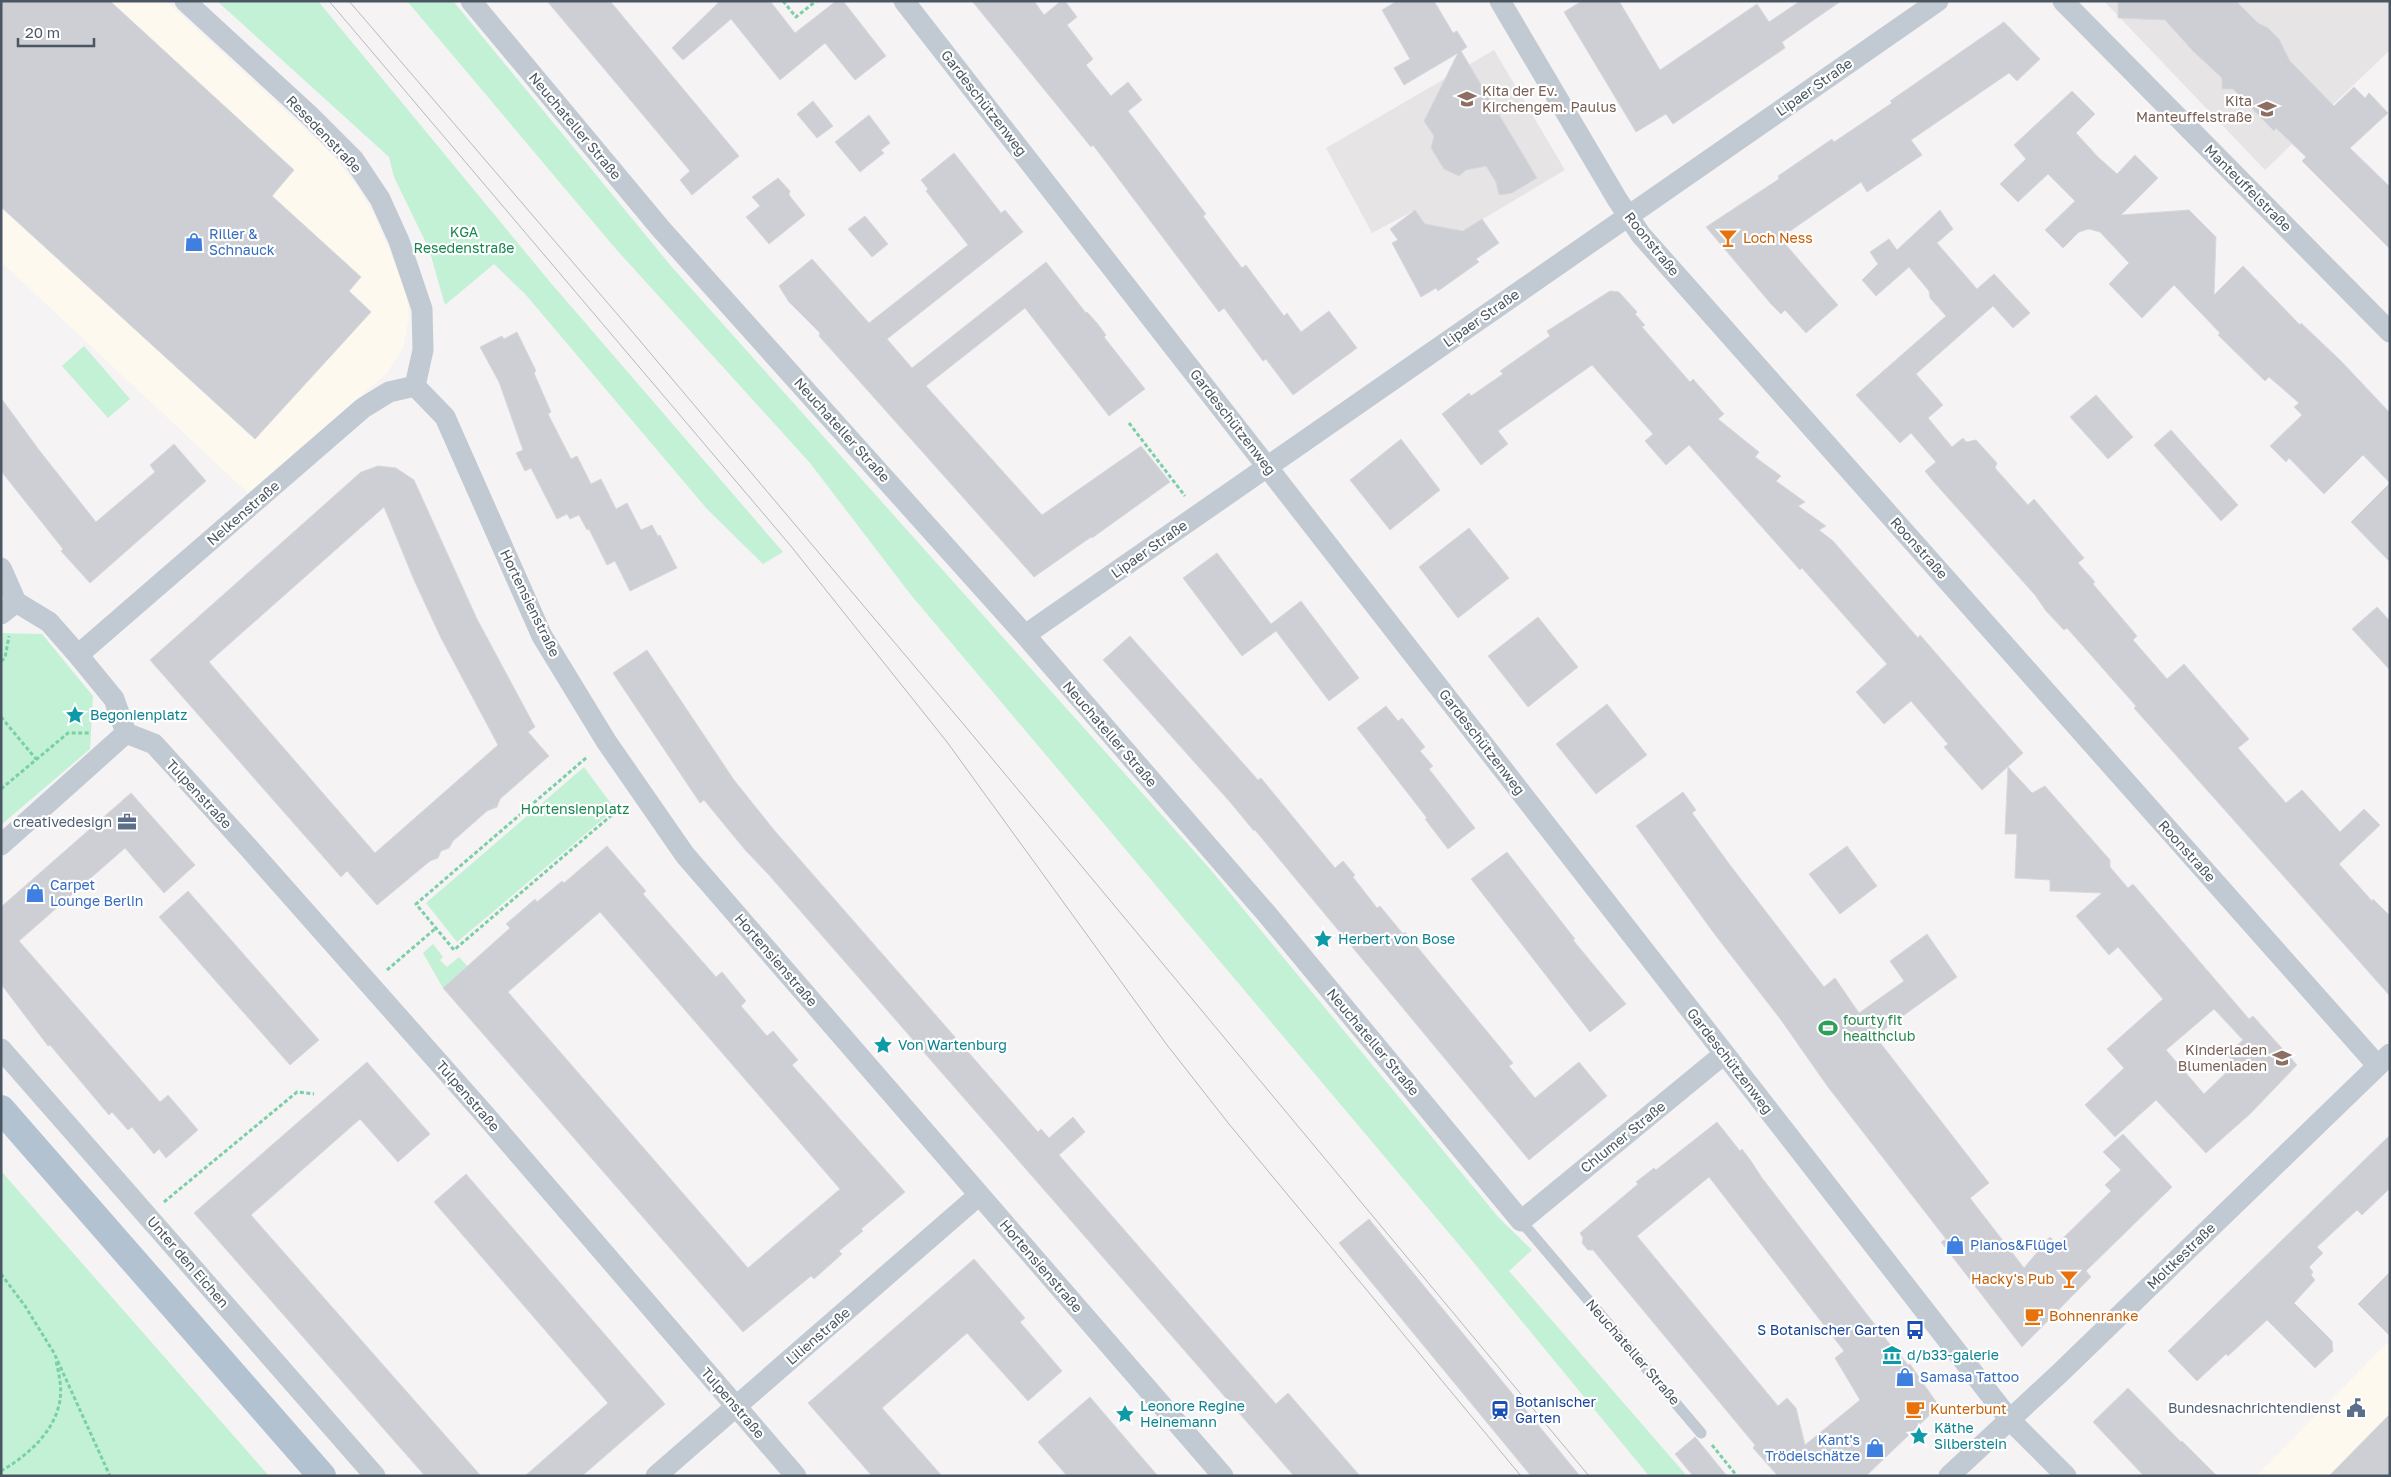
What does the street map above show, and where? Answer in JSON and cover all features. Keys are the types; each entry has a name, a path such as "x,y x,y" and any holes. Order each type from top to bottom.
{"main road":[{"path":"1,1109 322,1476"}],"street":[{"name":"Resedenstraße","path":"185,1 316,122 354,160 380,198 399,240 422,309 423,350 416,386"},
{"name":"Neuchateller Straße","path":"471,1 662,229 1025,634 1266,913 1521,1221"},
{"name":"Gardeschützenweg","path":"904,1 2010,1420 2066,1476"},
{"name":"Roonstraße","path":"1500,1 1641,235 2384,1060"},
{"name":"Lipaer Straße","path":"1025,634 1938,1"},
{"name":"Manteuffelstraße","path":"2063,1 2390,332"},
{"name":"Nelkenstraße","path":"78,655 363,408 390,392 416,386"},
{"name":"Hortensienstraße","path":"416,386 445,417 542,636 638,790 685,855 1223,1476"},
{"path":"1,568 8,608 49,622 114,699 126,733 1,845"},
{"name":"Tulpenstraße","path":"126,733 154,744 247,846 486,1116 796,1476"},
{"name":"Unter den Eichen","path":"1,1049 375,1476"},
{"name":"Chlumer Straße","path":"1521,1221 1724,1054"},
{"name":"Moltkestraße","path":"1948,1476 2010,1420 2384,1060"},
{"name":"Lilienstraße","path":"656,1476 979,1195"}],"lane":[{"name":"Neuchateller Straße","path":"1521,1221 1702,1432"}],"path":[{"path":"783,1 796,17 816,1"},
{"path":"1129,423 1188,498"},
{"path":"1,717 36,759"},
{"path":"1,789 68,733 126,733"},
{"path":"586,758 416,904 454,950 620,808"},
{"path":"387,971 436,928"},
{"path":"164,1202 297,1092 314,1094"},
{"path":"1,1274 25,1306 54,1354 110,1476"},
{"path":"1,1471 34,1447 56,1415 60,1400 61,1383 54,1354"},
{"path":"1702,1432 1738,1476"}],"shaded area":[{"name":"Riller & Schnauck","path":"1,1 166,1 333,155 358,188 375,217 407,298 409,318 403,348 387,373 249,494 1,262"},
{"name":"Kita Manteuffelstraße","path":"2104,1 2387,1 2390,3 2390,50 2265,170"},
{"name":"Kita der Ev. Kirchengem. Paulus","path":"1494,50 1565,170 1463,231 1425,224 1415,210 1372,233 1326,148"},
{"name":"Bundesnachrichtendienst","path":"2390,1340 2390,1476 2256,1476"}],"green space":[{"name":"KGA Resedenstraße","path":"217,1 318,1 550,282 783,552 763,564 707,509 526,295 494,264 445,305 429,249 394,177 389,157"},
{"path":"407,1 453,1 671,266 1210,869 1499,1218 1532,1250 1509,1271 1687,1476 1649,1476 1465,1252 911,595 810,463 615,248"},
{"path":"84,346 130,399 108,418 62,366"},
{"path":"1,633 42,634 93,696 90,749 1,825"},
{"name":"Hortensienplatz","path":"584,767 615,809 457,942 426,903"},
{"path":"433,944 443,957 440,960 447,967 459,957 468,967 443,988 423,953"},
{"path":"1,1171 269,1476 1,1476"}],"building":[{"name":"Riller & Schnauck","path":"1,1 110,1 294,170 272,196 361,277 349,291 371,312 255,439 1,207"},
{"path":"547,1 610,1 739,156 692,195 680,180 690,171"},
{"path":"716,1 770,1 795,33 836,1 843,1 886,56 855,80 825,43 780,80 731,19 683,60 672,48 718,3"},
{"path":"972,1 1034,1 1044,15 1061,1 1065,1 1077,17 1067,25 1093,59 1086,65 1111,96 1128,82 1142,100 1128,111 1206,214 1203,216 1242,268 1246,265 1284,316 1287,313 1301,332 1329,311 1357,348 1293,395 1266,359 1263,361 1224,308 1219,312 1093,145 1091,147"},
{"path":"1397,1 1434,1 1453,33 1457,31 1467,47 1461,51 1537,178 1512,193 1499,195 1496,182 1486,166 1466,170 1459,176 1444,169 1431,148 1434,136 1424,121 1458,53 1404,85 1394,68 1410,59 1382,10"},
{"path":"1582,1 1619,1 1660,70 1757,4 1769,22 1800,1 1841,1 1782,42 1785,48 1673,124 1666,114 1636,132 1564,12"},
{"path":"2118,1 2236,1 2258,23 2268,28 2279,39 2290,61 2334,106 2354,87 2365,98 2369,93 2388,113 2350,148 2390,187 2390,249 2302,161 2306,157 2276,128 2274,131 2233,89 2222,89 2222,78 2193,51 2165,20 2118,18"},
{"path":"2004,22 2040,59 2017,81 2009,73 1911,140 1922,155 1867,192 1861,182 1780,238 1838,305 1806,333 1785,310 1781,314 1771,304 1706,227 1779,179 1778,176 1832,139 1834,142 1892,103 1890,101"},
{"path":"2072,91 2095,114 2076,133 2098,157 2117,174 2135,155 2158,178 2121,215 2189,210 2216,237 2214,295 2243,266 2300,325 2301,323 2341,361 2390,413 2390,483 2363,455 2324,494 2289,458 2286,462 2270,446 2302,415 2294,407 2299,403 2269,377 2265,381 2218,335 2220,333 2174,285 2142,318 2109,284 2129,263 2100,232 2089,229 2079,232 2063,248 2045,230 2075,201 2048,174 2018,202 2000,184 2026,159 2014,145"},
{"path":"813,101 833,126 817,138 797,114"},
{"path":"869,115 890,143 881,150 884,153 860,172 835,142"},
{"path":"954,153 1001,213 1005,210 1023,232 887,339 912,368 1046,262 1086,313 1097,323 1106,335 1104,337 1145,389 1109,416 1025,308 926,386 1042,515 1141,446 1170,482 1034,577 819,336 820,333 789,302 779,286 812,259 869,323 968,245 926,191 928,189 921,180"},
{"path":"778,178 790,191 789,195 805,215 769,244 746,217 760,206 752,197"},
{"path":"1415,210 1425,224 1463,231 1482,219 1499,243 1476,259 1479,262 1438,291 1436,288 1421,297 1392,243 1398,240 1390,229"},
{"path":"1940,210 1953,229 1937,243 1977,289 1994,274 2030,313 2013,328 1993,306 1916,374 1943,405 1928,418 1952,447 1963,438 1966,442 1976,440 1997,463 1995,468 2028,505 2034,499 2084,558 2078,563 2095,582 2093,584 2137,636 2133,640 2167,679 2184,664 2249,739 2238,748 2286,803 2302,790 2340,832 2364,809 2380,825 2339,864 2372,901 2373,899 2390,916 2390,996 2134,708 2136,706 2067,628 2064,630 2046,611 2035,595 1933,481 1925,471 1936,462 1911,433 1900,443 1856,395 1946,316 1930,298 1929,291 1909,267 1876,296 1862,280 1878,264 1870,252 1889,239 1897,250"},
{"path":"865,216 888,244 872,257 848,229"},
{"path":"1610,291 1619,292 1637,312 1635,314 1645,325 1642,327 1690,382 1693,379 1724,414 1718,419 1759,452 1755,457 1781,476 1776,481 1805,502 1798,506 1826,526 1819,530 1833,541 1918,638 1920,635 2023,753 1982,790 1944,747 1948,744 1911,701 1884,724 1856,692 1887,664 1689,445 1666,465 1645,441 1653,434 1592,365 1498,431 1508,444 1481,465 1442,414 1469,393 1471,396 1503,374 1500,371 1550,336 1547,331"},
{"path":"517,332 536,371 534,373 551,412 548,414 571,459 577,456 591,484 601,479 616,509 627,503 641,530 652,525 658,536 660,535 677,568 630,591 615,561 607,565 589,529 587,530 579,515 570,519 567,514 557,519 531,468 525,471 516,453 523,450 499,382 480,347 502,336 504,339"},
{"path":"2096,395 2133,437 2108,459 2070,417"},
{"path":"1,398 96,522 155,472 150,465 174,444 206,481 90,583 61,551 63,549 1,471"},
{"path":"2171,430 2238,505 2221,521 2154,445"},
{"path":"1401,439 1440,490 1390,530 1350,480"},
{"path":"378,466 396,468 414,480 477,619 535,727 528,732 549,756 500,799 497,807 487,811 453,841 449,848 441,851 438,858 430,861 377,905 347,871 341,877 150,660 361,472","holes":["384,507 414,580 441,638 498,745 375,853 209,662"]},
{"path":"2390,483 2390,562 2351,522"},
{"path":"1469,528 1509,578 1458,618 1419,567"},
{"path":"1217,553 1271,624 1301,601 1359,678 1329,701 1276,631 1242,656 1183,578"},
{"path":"2377,607 2390,621 2390,670 2352,629"},
{"path":"1538,617 1578,667 1528,707 1488,656"},
{"path":"1130,636 1258,780 1261,778 1335,868 1343,861 1355,875 1353,877 1377,908 1380,906 1403,934 1405,932 1513,1063 1509,1066 1535,1098 1579,1062 1607,1096 1529,1160 1255,830 1103,660"},
{"path":"647,650 734,780 774,830 1038,1132 1041,1129 1049,1138 1073,1117 1085,1132 1059,1155 1276,1404 1288,1393 1360,1476 1294,1476 746,851 704,800 700,803 613,673"},
{"path":"1607,704 1647,755 1596,794 1556,744"},
{"path":"1386,706 1398,721 1402,718 1425,747 1420,751 1433,766 1429,769 1475,828 1448,849 1425,819 1427,818 1357,728"},
{"path":"2008,767 2032,793 2045,786 2110,860 2110,867 2128,888 2133,884 2249,1019 2253,1016 2297,1065 2250,1114 2206,1153 2156,1100 2115,1137 2085,1105 2124,1068 2107,1049 2163,999 2118,947 2109,955 2076,916 2102,893 2050,891 2050,880 2015,878 2017,834 2005,834","holes":["2214,1009 2243,1040 2227,1054 2235,1064 2204,1094 2166,1050"]},
{"path":"1683,792 1696,810 1692,813 1824,987 1835,978 1859,1013 1904,981 1890,961 1927,934 1957,977 1875,1036 1989,1183 1970,1198 2024,1268 2050,1237 2057,1244 2111,1191 2105,1185 2121,1170 2103,1152 2123,1134 2172,1187 2086,1271 2091,1277 2022,1347 1941,1242 1946,1239 1828,1087 1781,1020 1716,936 1636,826"},
{"path":"131,793 195,865 164,893 125,848 19,941 160,1102 168,1095 198,1130 166,1158 159,1149 154,1154 132,1127 128,1130 112,1112 109,1115 50,1045 48,1046 1,984 1,907"},
{"path":"607,846 646,891 643,894 716,977 722,972 746,1001 741,1006 767,1036 773,1031 798,1060 792,1065 905,1192 861,1229 863,1231 839,1251 842,1254 814,1279 811,1276 743,1332 443,988 510,928 506,924 535,899 537,902 562,881 564,883","holes":["600,912 840,1189 748,1268 508,992"]},
{"path":"1847,846 1877,886 1840,914 1809,874"},
{"path":"1507,852 1575,939 1573,940 1626,1004 1590,1032 1471,879"},
{"path":"188,891 319,1040 290,1065 159,917"},
{"path":"367,1062 430,1134 398,1162 360,1119 251,1215 481,1476 425,1476 194,1213"},
{"path":"1717,1122 1740,1151 1742,1149 1762,1178 1899,1356 1908,1365 1910,1364 1939,1406 1866,1476 1778,1476 1753,1448 1755,1445 1593,1250 1588,1250 1582,1243 1583,1238 1580,1233 1638,1184 1636,1182 1654,1168 1656,1170","holes":["1709,1177 1844,1351 1835,1358 1860,1400 1805,1445 1796,1408 1787,1398 1778,1406 1637,1236"]},
{"path":"2390,1135 2390,1188 2362,1215 2357,1210 2317,1247 2323,1253 2309,1267 2313,1272 2311,1275 2315,1280 2294,1303 2332,1341 2333,1351 2315,1368 2267,1320 2228,1356 2226,1354 2197,1381 2168,1351"},
{"path":"466,1174 665,1404 582,1476 525,1476 608,1403 434,1202"},
{"path":"1369,1219 1580,1476 1531,1476 1339,1243"},
{"path":"974,1259 1025,1318 1020,1322 1062,1371 1028,1401 967,1333 882,1408 942,1476 872,1476 808,1403"},
{"path":"2390,1272 2390,1336 2358,1304"},
{"path":"2128,1388 2217,1476 2144,1476 2093,1422"},
{"path":"1090,1397 1158,1476 1067,1476 1038,1442"},
{"path":"2390,1414 2390,1476 2329,1476"},
{"path":"1695,1437 1727,1476 1693,1476 1675,1454"}],"tram line":[{"path":"329,1 790,545 947,742 1167,1045 1229,1124 1521,1476"},
{"path":"349,1 630,329 965,726 1589,1476"}],"place":[{"name":"Kita der Ev. Kirchengem. Paulus","path":"1467,99"},
{"name":"Kita Manteuffelstraße","path":"2267,109"},
{"name":"Loch Ness","path":"1728,238"},
{"name":"Riller & Schnauck","path":"194,242"},
{"name":"Begonienplatz","path":"75,715"},
{"name":"creativedesign","path":"127,822"},
{"name":"Carpet Lounge Berlin","path":"35,893"},
{"name":"Herbert von Bose","path":"1323,939"},
{"name":"fourty fit healthclub","path":"1828,1028"},
{"name":"Von Wartenburg","path":"883,1045"},
{"name":"Kinderladen Blumenladen","path":"2282,1058"},
{"name":"Pianos&Flügel","path":"1955,1245"},
{"name":"Hacky's Pub","path":"2069,1279"},
{"name":"Bohnenranke","path":"2034,1316"},
{"name":"S Botanischer Garten","path":"1915,1330"},
{"name":"d/b33-galerie","path":"1892,1355"},
{"name":"Samasa Tattoo","path":"1905,1377"},
{"name":"Bundesnachrichtendienst","path":"2356,1408"},
{"name":"Kunterbunt","path":"1915,1409"},
{"name":"Botanischer Garten","path":"1500,1410"},
{"name":"Leonore Regine Heinemann","path":"1125,1414"},
{"name":"Käthe Silberstein","path":"1919,1436"},
{"name":"Kant's Trödelschätze","path":"1875,1448"}]}
